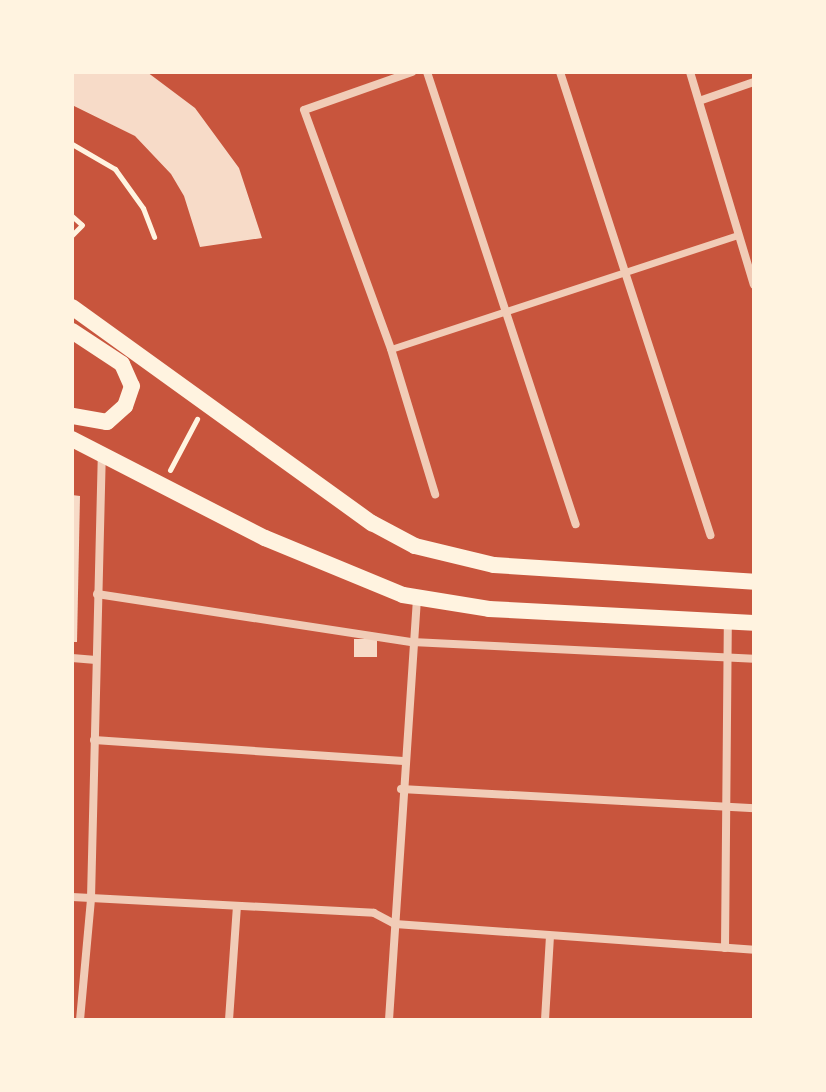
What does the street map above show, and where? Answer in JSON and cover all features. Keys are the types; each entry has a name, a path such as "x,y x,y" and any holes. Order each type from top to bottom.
{"main road":[{"path":"72,307 207,401 372,523 415,546 494,565 754,582"},
{"path":"72,331 122,364 132,386 125,406 107,422 72,416"},
{"path":"72,439 265,538 417,598 489,609 754,623"}],"street":[{"path":"412,72 304,110 391,349 435,494"},
{"path":"427,72 576,524"},
{"path":"560,72 628,271 710,535"},
{"path":"690,72 754,285"},
{"path":"699,101 754,82"},
{"path":"391,349 738,235"},
{"path":"80,1020 91,898 102,454"},
{"path":"97,594 412,642 754,659"},
{"path":"389,1020 401,789 417,598"},
{"path":"725,948 728,622"},
{"path":"72,658 96,660"},
{"path":"94,740 403,761"},
{"path":"401,789 754,808"},
{"path":"72,897 374,913 395,924 754,950"},
{"path":"229,1020 237,906"},
{"path":"545,1020 550,937"}],"path":[{"path":"72,144 115,169 136,197 154,237"},
{"path":"72,216 82,225 72,235"},
{"path":"161,485 207,401"}],"building":[{"path":"72,72 147,72 195,108 239,168 262,238 200,247 184,196 171,174 135,136 72,105"},
{"path":"72,495 80,496 77,642 72,642"},
{"path":"354,639 377,639 377,657 354,657"}]}
